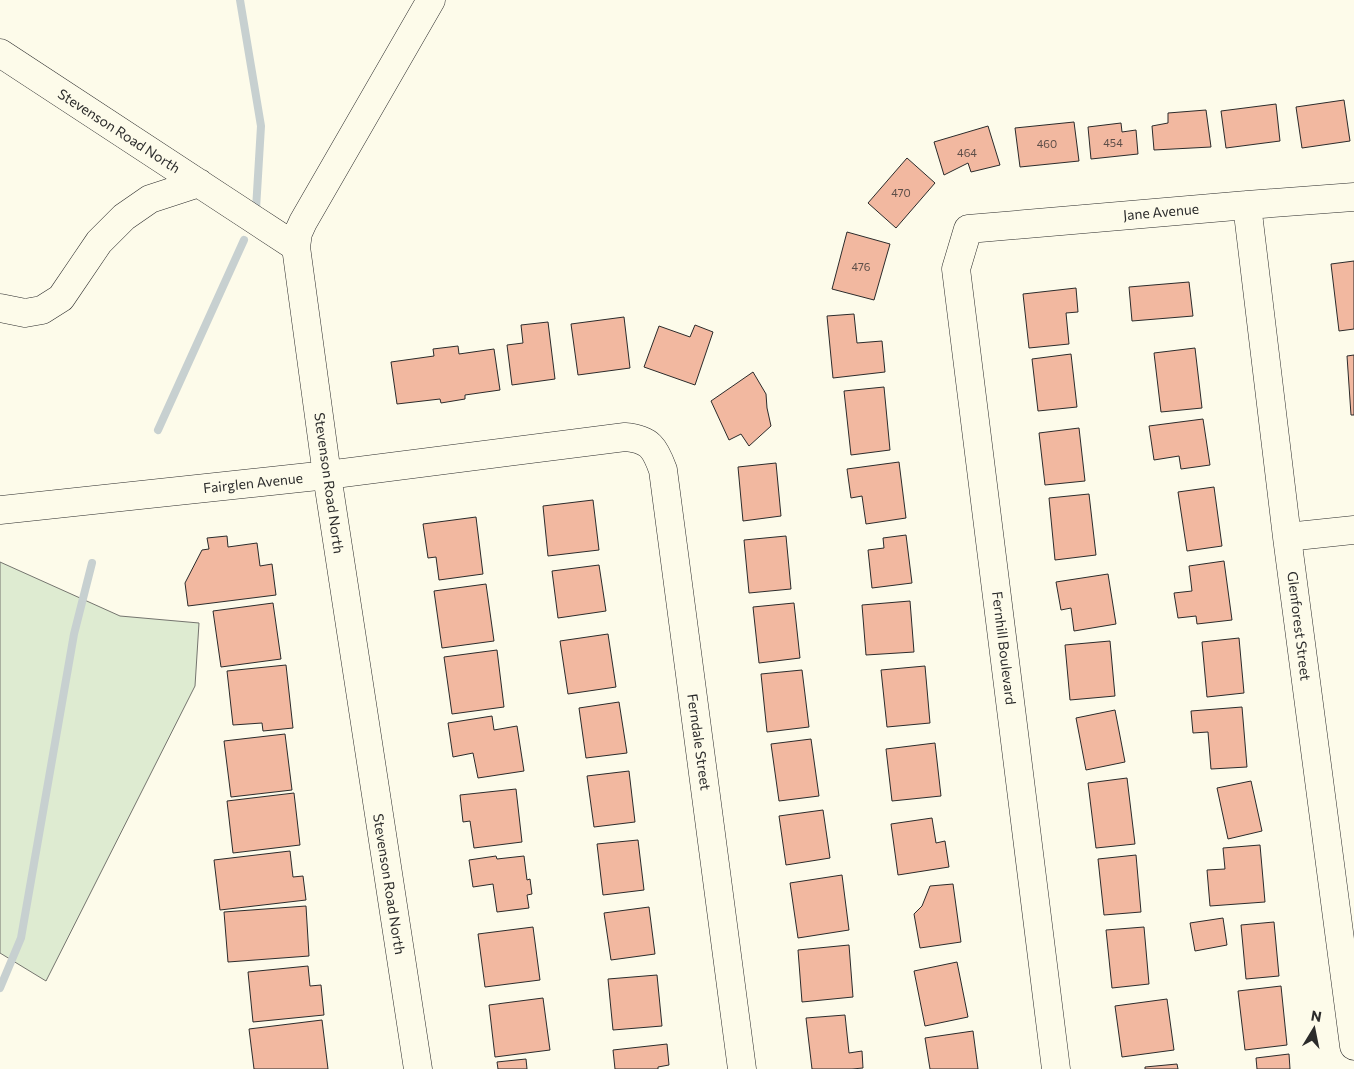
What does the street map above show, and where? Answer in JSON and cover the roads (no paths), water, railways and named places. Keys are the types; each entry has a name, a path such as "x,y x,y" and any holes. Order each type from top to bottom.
{"street":[{"path":"296,247 298,234 304,222 431,0"},
{"name":"Stevenson Road North","path":"0,53 296,247 327,475 418,1069"},
{"path":"0,308 25,313 42,310 62,298 99,242 124,217 150,199 198,183"},
{"name":"Jane Avenue","path":"968,229 1247,204 1354,197"},
{"name":"Glenforest Street","path":"1247,204 1287,537 1354,1046"},
{"name":"Fernhill Boulevard","path":"968,229 956,269 1056,1069"},
{"name":"Fairglen Avenue","path":"0,510 327,475 625,437"},
{"name":"Ferndale Street","path":"625,437 635,438 647,443 657,453 663,470 742,1069"},
{"path":"1287,537 1354,530"}],"waterway":[{"path":"240,0 261,126 256,209"},
{"path":"158,430 244,240"},
{"path":"0,988 21,938 74,634 92,563"}]}
